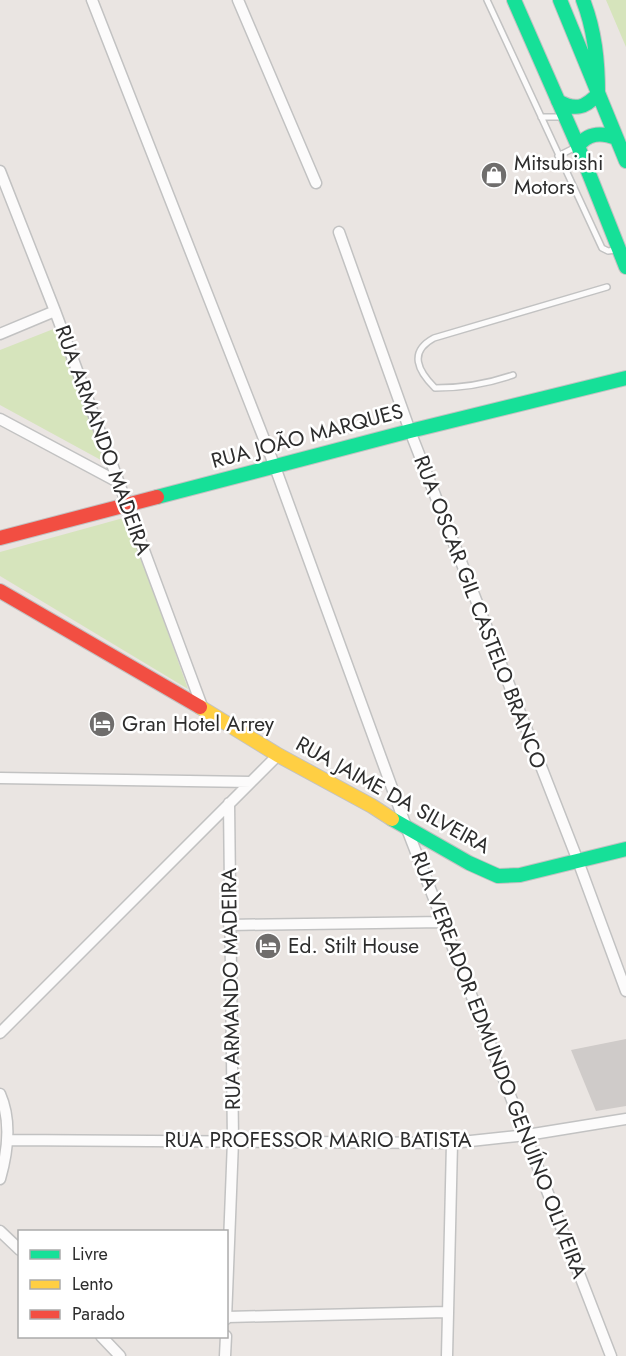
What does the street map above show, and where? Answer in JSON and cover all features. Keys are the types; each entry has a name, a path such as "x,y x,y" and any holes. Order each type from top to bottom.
{"street":[{"name":"RUA VEREADOR EDMUNDO GENUÍNO OLIVEIRA","path":"92,0 275,467 407,829 611,1356"},
{"path":"238,0 316,183"},
{"path":"514,0 578,146 626,267"},
{"path":"560,0 626,161"},
{"path":"558,101 567,107 579,109 586,106 598,94 599,64 595,34 583,0"},
{"path":"578,146 586,137 593,134 616,138"},
{"name":"RUA ARMANDO MADEIRA","path":"0,171 128,504 203,709"},
{"name":"RUA OSCAR GIL CASTELO BRANCO","path":"339,232 410,431 578,861 626,991"},
{"path":"0,334 55,311"},
{"name":"RUA JOÃO MARQUES","path":"0,538 410,431 626,378"},
{"path":"0,419 118,482"},
{"name":"RUA JAIME DA SILVEIRA","path":"0,591 278,755 469,863 505,877 626,849"},
{"path":"0,1034 278,755"},
{"path":"0,778 251,782"},
{"name":"RUA ARMANDO MADEIRA","path":"228,1267 233,1141 229,803"},
{"path":"229,925 444,922"},
{"path":"0,1095 5,1105 9,1140 0,1179"},
{"name":"RUA PROFESSOR MARIO BATISTA","path":"9,1140 452,1143 527,1136 626,1119"},
{"path":"447,1356 452,1143"},
{"path":"0,1231 18,1248"},
{"path":"228,1318 447,1312"},
{"path":"103,1338 120,1356"},
{"path":"225,1356 226,1338"}],"lane":[{"path":"488,0 602,248 608,251 618,250"},
{"path":"541,117 564,117"},
{"path":"558,156 578,146"},
{"path":"513,375 488,383 460,388 435,388 422,375 417,357 423,344 434,338 607,287"}],"green space":[{"path":"606,0 626,0 626,47"},
{"path":"56,328 110,465 0,405 0,350"},
{"path":"127,517 188,689 0,576 0,552"}],"building":[{"path":"626,1039 626,1106 596,1111 571,1050"}],"traffic: fast":[{"path":"514,0 578,146 626,267"},
{"path":"560,0 626,161"},
{"path":"558,101 575,107 584,105 598,94 595,46 583,0"},
{"path":"578,146 590,136 605,135 616,138"},
{"path":"157,497 626,378"},
{"path":"392,819 469,863 498,876 520,875 626,849"}],"traffic: slow":[{"path":"200,707 278,755 392,819"}],"traffic: jam":[{"path":"0,538 157,497"},
{"path":"0,591 200,707"}],"place":[{"name":"Mitsubishi Motors","path":"494,175"},
{"name":"Gran Hotel Arrey","path":"102,724"},
{"name":"Ed. Stilt House","path":"268,946"}]}
